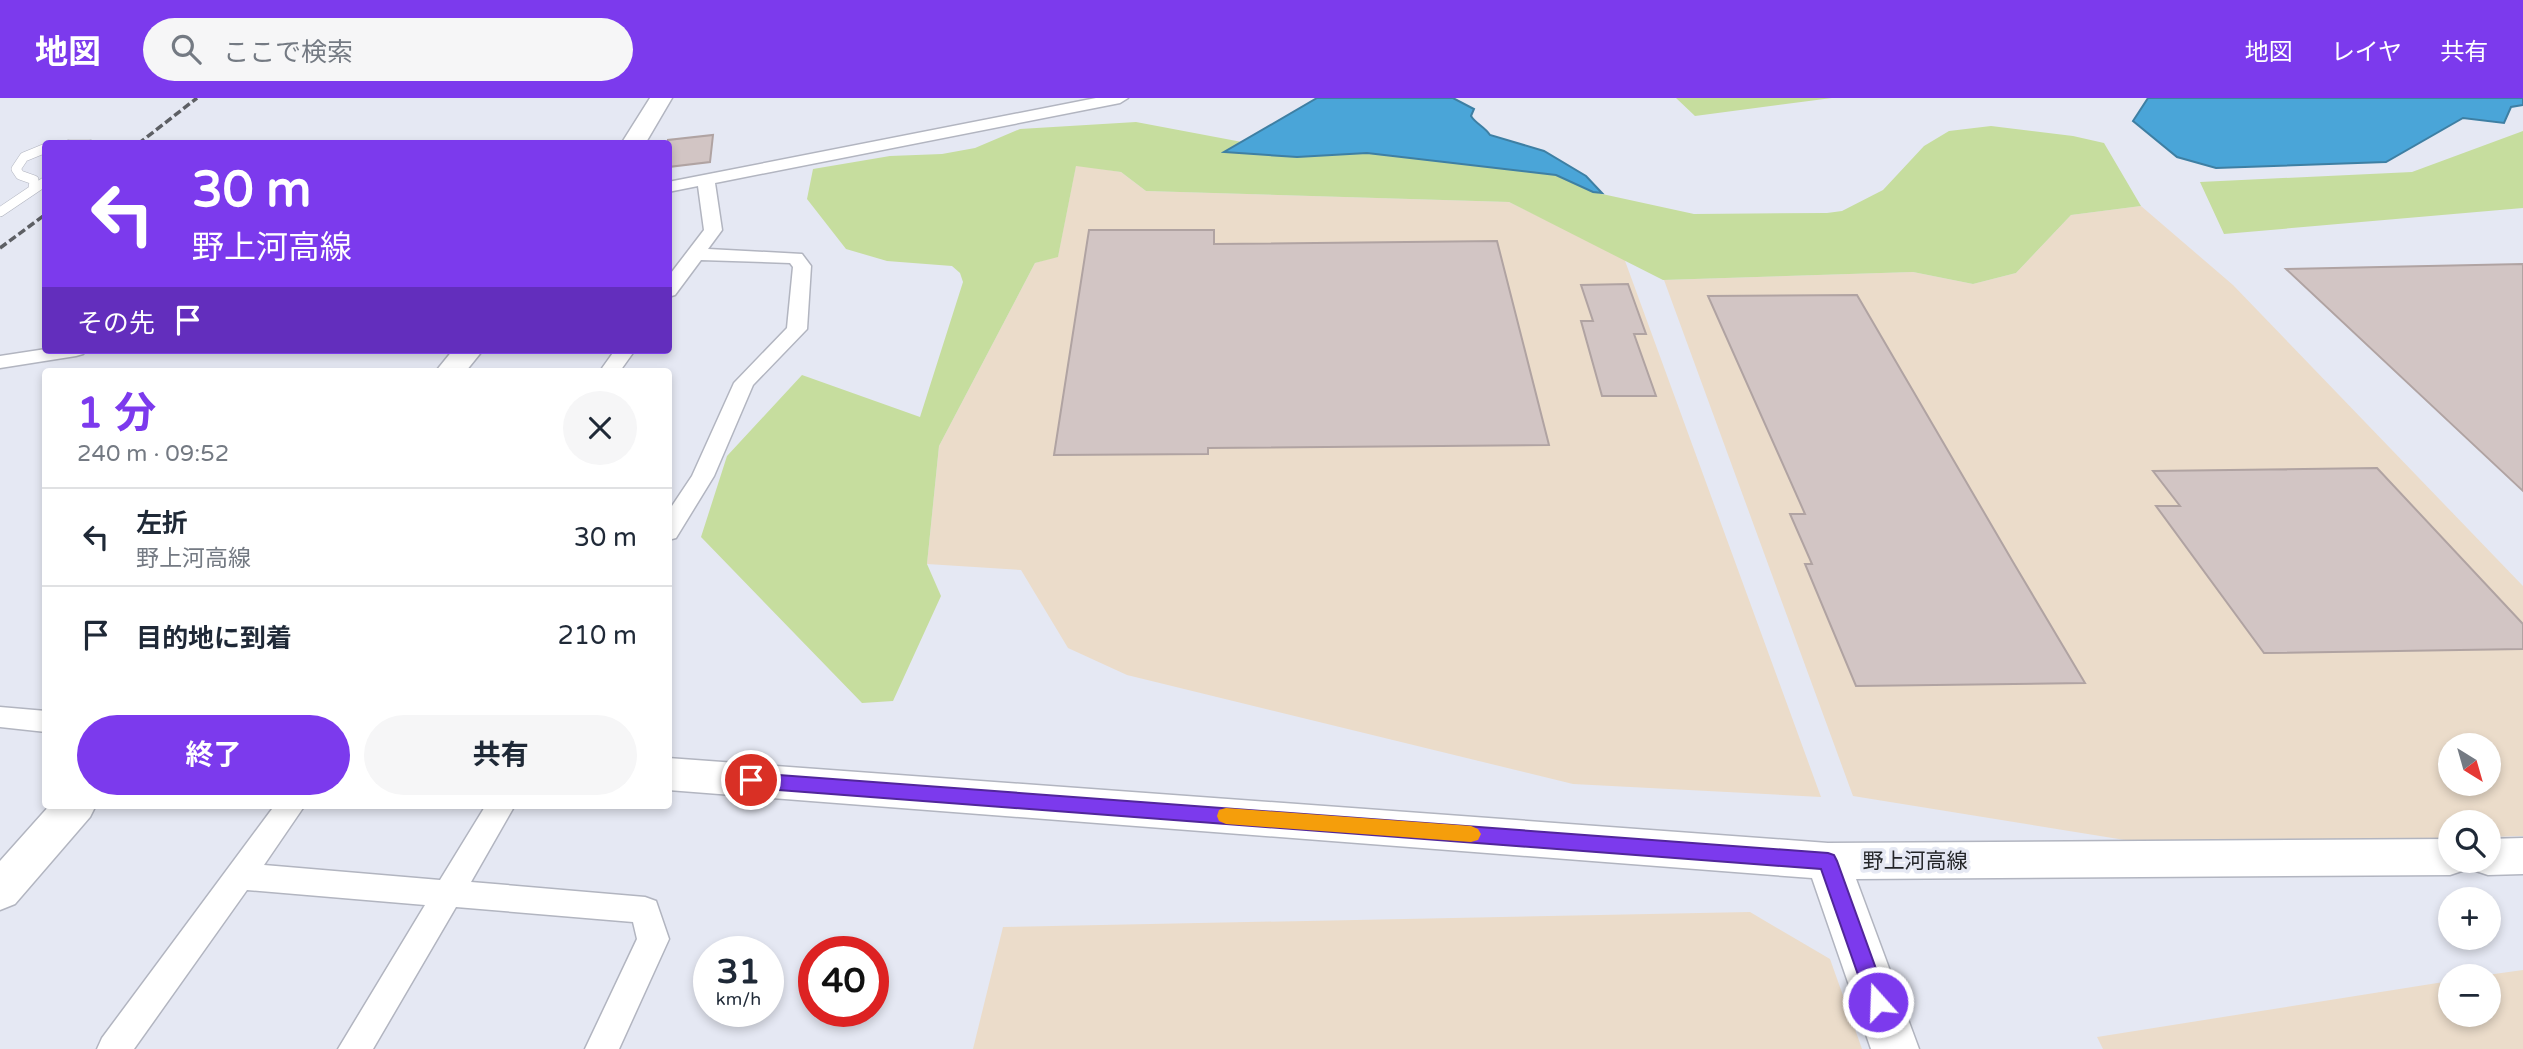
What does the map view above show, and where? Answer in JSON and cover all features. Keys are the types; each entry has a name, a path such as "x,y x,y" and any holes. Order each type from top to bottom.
{"main road":[{"path":"635,140 661,98"},
{"path":"453,368 465,354"},
{"name":"野上河高線","path":"672,774 1828,861 2438,857"},
{"path":"0,891 72,809"},
{"path":"2501,857 2523,856"},
{"path":"1828,861 1895,1049"}],"street":[{"path":"672,186 1120,98"},
{"path":"672,286 713,230 706,179"},
{"path":"672,526 703,477 744,383 797,329 802,266 795,258 696,254"},
{"path":"0,362 51,354"},
{"path":"0,718 42,722"},
{"path":"114,1049 288,809"},
{"path":"355,1049 499,809"},
{"path":"238,876 645,910 653,939 602,1049"}],"lane":[{"path":"33,189 34,180 20,175 16,169 24,158 42,150"},
{"path":"0,212 42,183"}],"shaded area":[{"path":"1076,165 1121,172 1146,191 1509,202 1624,258 1821,797 1573,784 1127,675 1068,648 1021,570 927,564 939,446 1035,263 1058,256"},
{"path":"2141,206 2233,285 2523,586 2523,836 2501,837 2501,810 2438,810 2438,838 2162,846 1853,796 1664,280 1913,272 1973,284 2016,273 2071,215"},
{"path":"1750,912 1830,959 1862,1049 973,1049 1003,927"},
{"path":"2523,970 2523,1049 2103,1049 2097,1037 2438,983 2438,1027 2501,1027 2501,973"}],"green space":[{"path":"1676,98 1832,98 1695,116"},
{"path":"1136,122 1242,142 1226,152 1297,157 1367,153 1556,175 1593,192 1694,214 1842,211 1883,190 1924,146 1949,131 1991,126 2073,136 2104,143 2141,206 2071,215 2016,273 1973,284 1913,272 1663,280 1509,202 1146,191 1121,172 1076,166 1058,257 1035,263 939,446 927,564 941,596 893,701 862,703 701,537 727,456 802,375 920,417 963,282 960,273 952,266 887,261 846,249 807,199 813,169 890,156 942,154 975,148 1020,129"},
{"path":"2523,131 2523,208 2224,234 2200,182 2412,172"}],"water":[{"path":"1317,98 1453,98 1474,109 1471,116 1490,135 1544,151 1586,176 1602,193 1593,192 1556,175 1367,153 1297,157 1224,152"},
{"path":"2148,98 2523,98 2523,105 2511,107 2504,123 2463,118 2386,162 2216,168 2177,157 2133,121"}],"building":[{"path":"713,135 710,162 672,167 672,140 668,140"},
{"path":"1089,230 1214,230 1214,244 1497,241 1549,445 1208,448 1208,454 1054,455"},
{"path":"2523,264 2523,491 2286,269"},
{"path":"1628,284 1646,334 1634,334 1656,396 1602,396 1581,321 1593,321 1581,285"},
{"path":"1857,295 2085,683 1856,686 1805,564 1812,564 1790,514 1805,514 1708,296"},
{"path":"2377,468 2523,624 2523,649 2264,653 2156,506 2180,506 2153,471"}],"railway":[{"path":"143,140 197,98"},
{"path":"0,248 42,217"}],"slow traffic":[{"path":"1226,816 1471,834"}],"route":[{"path":"751,780 1828,861 1878,1002"}]}
